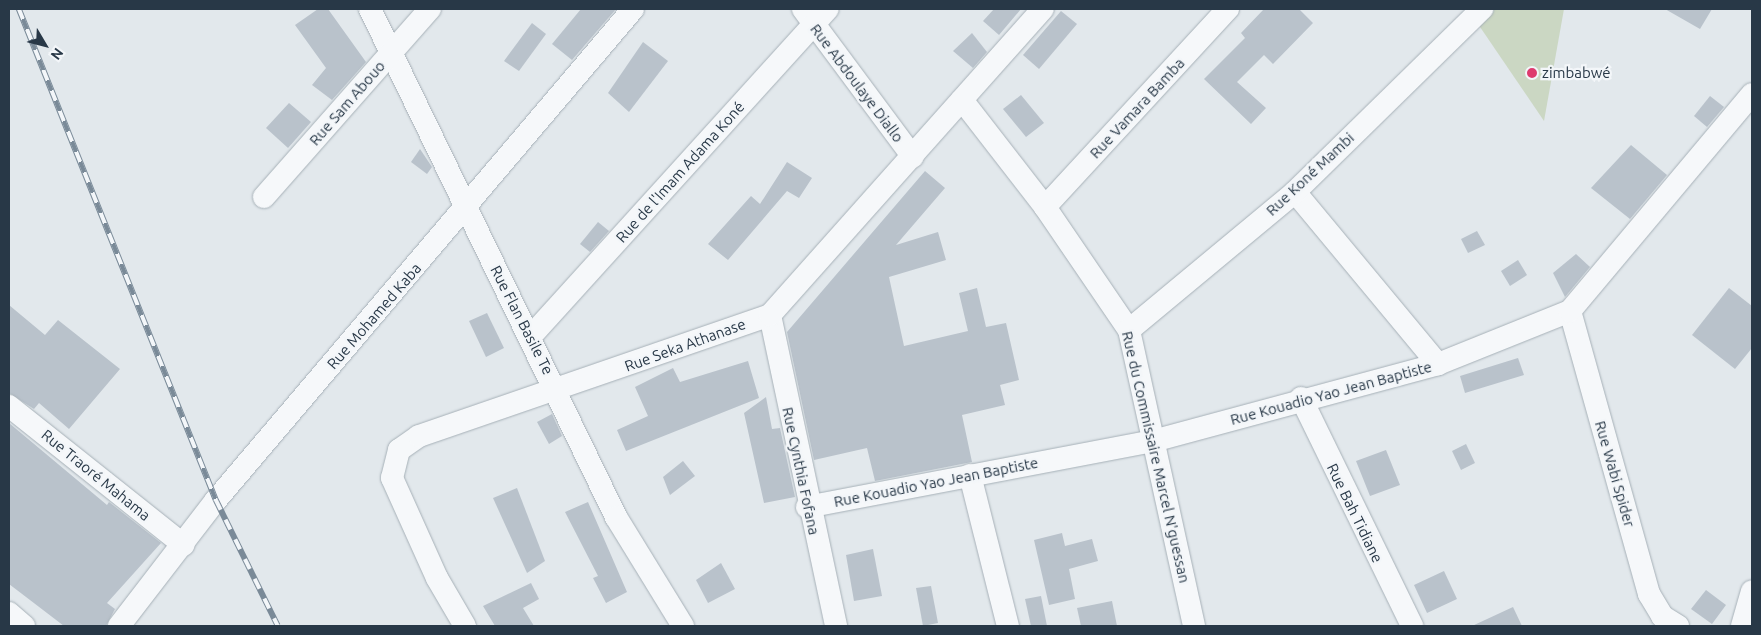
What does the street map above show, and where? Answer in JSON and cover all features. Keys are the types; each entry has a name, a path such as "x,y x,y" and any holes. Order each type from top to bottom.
{"street":[{"name":"Rue Flan Basile Te","path":"370,9 465,208 532,335 616,517 682,626"},
{"name":"Rue Sam Abouo","path":"264,196 430,9"},
{"name":"Rue Mohamed Kaba","path":"119,626 184,545 216,500 634,9"},
{"name":"Rue Seka Athanase","path":"465,626 437,578 392,478 400,450 419,436 558,391 770,315 1042,9"},
{"name":"Rue Vamara Bamba","path":"1045,207 1228,9"},
{"name":"Rue Koné Mambi","path":"1129,330 1295,192 1482,9"},
{"name":"Rue Abdoulaye Diallo","path":"815,14 912,157"},
{"name":"Rue de l'Imam Adama Koné","path":"532,335 815,14"},
{"name":"Rue Kouadio Yao Jean Baptiste","path":"807,507 970,474 1153,442 1301,398 1438,364 1570,311 1752,94"},
{"name":"Rue du Commissaire Marcel N'guessan","path":"962,100 1045,207 1129,330 1194,626"},
{"path":"1295,192 1438,364"},
{"name":"Rue Wabi Spider","path":"1570,311 1649,594 1662,616 1678,626"},
{"name":"Rue Cynthia Fofana","path":"770,315 807,507 836,626"},
{"name":"Rue Bah Tidiane","path":"1301,398 1412,626"},
{"name":"Rue Traoré Mahama","path":"9,406 184,545"},
{"path":"970,474 1008,626"},
{"path":"1742,626 1752,591"},
{"path":"9,613 24,626"}],"green space":[{"name":"zimbabwé","path":"1496,9 1564,9 1544,121 1478,24 1475,16"}],"building":[{"path":"318,9 328,9 366,62 332,100 312,85 326,68 295,25"},
{"path":"581,9 616,9 572,60 552,44"},
{"path":"994,9 1021,9 999,35 983,21"},
{"path":"1264,9 1299,9 1313,23 1273,64 1264,55 1237,82 1266,108 1251,124 1204,79 1245,38 1241,33"},
{"path":"1665,9 1712,9 1700,29"},
{"path":"1061,11 1077,24 1039,69 1023,55"},
{"path":"532,23 546,34 519,71 504,61"},
{"path":"972,33 987,52 973,68 953,51"},
{"path":"643,42 668,61 629,112 608,93"},
{"path":"1021,95 1044,123 1026,137 1003,109"},
{"path":"1710,96 1724,107 1707,127 1694,116"},
{"path":"289,103 311,122 288,148 266,128"},
{"path":"1631,145 1667,175 1630,219 1591,188"},
{"path":"420,149 432,167 427,174 411,162"},
{"path":"787,162 812,178 799,198 787,191 728,260 708,244 751,196 760,204"},
{"path":"925,171 945,188 896,245 938,232 946,260 889,277 904,346 968,331 959,293 977,288 986,327 1006,323 1019,380 1000,385 1005,405 962,415 972,462 875,481 867,448 814,460 787,332"},
{"path":"598,222 609,231 590,252 580,244"},
{"path":"1477,231 1485,245 1468,253 1461,239"},
{"path":"1576,254 1590,267 1565,297 1553,273"},
{"path":"1518,260 1527,275 1510,286 1501,271"},
{"path":"1729,288 1752,306 1752,348 1735,369 1692,335"},
{"path":"9,305 45,335 58,320 120,369 69,429 39,403 34,409 9,393"},
{"path":"487,313 504,348 486,357 469,321"},
{"path":"1518,358 1524,375 1465,393 1460,376"},
{"path":"748,361 759,398 626,451 617,430 648,416 635,387 673,368 680,382"},
{"path":"766,397 772,429 780,428 795,497 764,503 744,413"},
{"path":"552,414 562,436 549,444 537,422"},
{"path":"9,423 107,505 109,502 161,543 107,603 115,609 106,626 64,626 9,584"},
{"path":"1466,444 1475,463 1461,470 1452,451"},
{"path":"1386,450 1400,485 1370,496 1356,461"},
{"path":"683,461 695,476 670,495 663,477"},
{"path":"517,488 545,561 527,573 493,498"},
{"path":"588,502 627,592 606,603 593,578 598,576 565,512"},
{"path":"1062,533 1065,546 1092,539 1098,561 1069,569 1075,599 1049,605 1034,540"},
{"path":"873,549 882,596 854,601 846,555"},
{"path":"721,563 735,589 708,603 696,580"},
{"path":"1444,571 1457,599 1427,613 1414,585"},
{"path":"531,583 539,599 523,608 534,626 495,626 483,606"},
{"path":"931,586 938,623 923,626 916,588"},
{"path":"1706,590 1726,605 1712,624 1691,609"},
{"path":"1041,596 1047,626 1031,626 1025,599"},
{"path":"1112,601 1117,626 1081,626 1077,608"},
{"path":"1513,607 1522,626 1472,626"}],"railway":[{"path":"19,9 216,500 278,626"}],"place":[{"name":"zimbabwé","path":"1532,73"}]}
